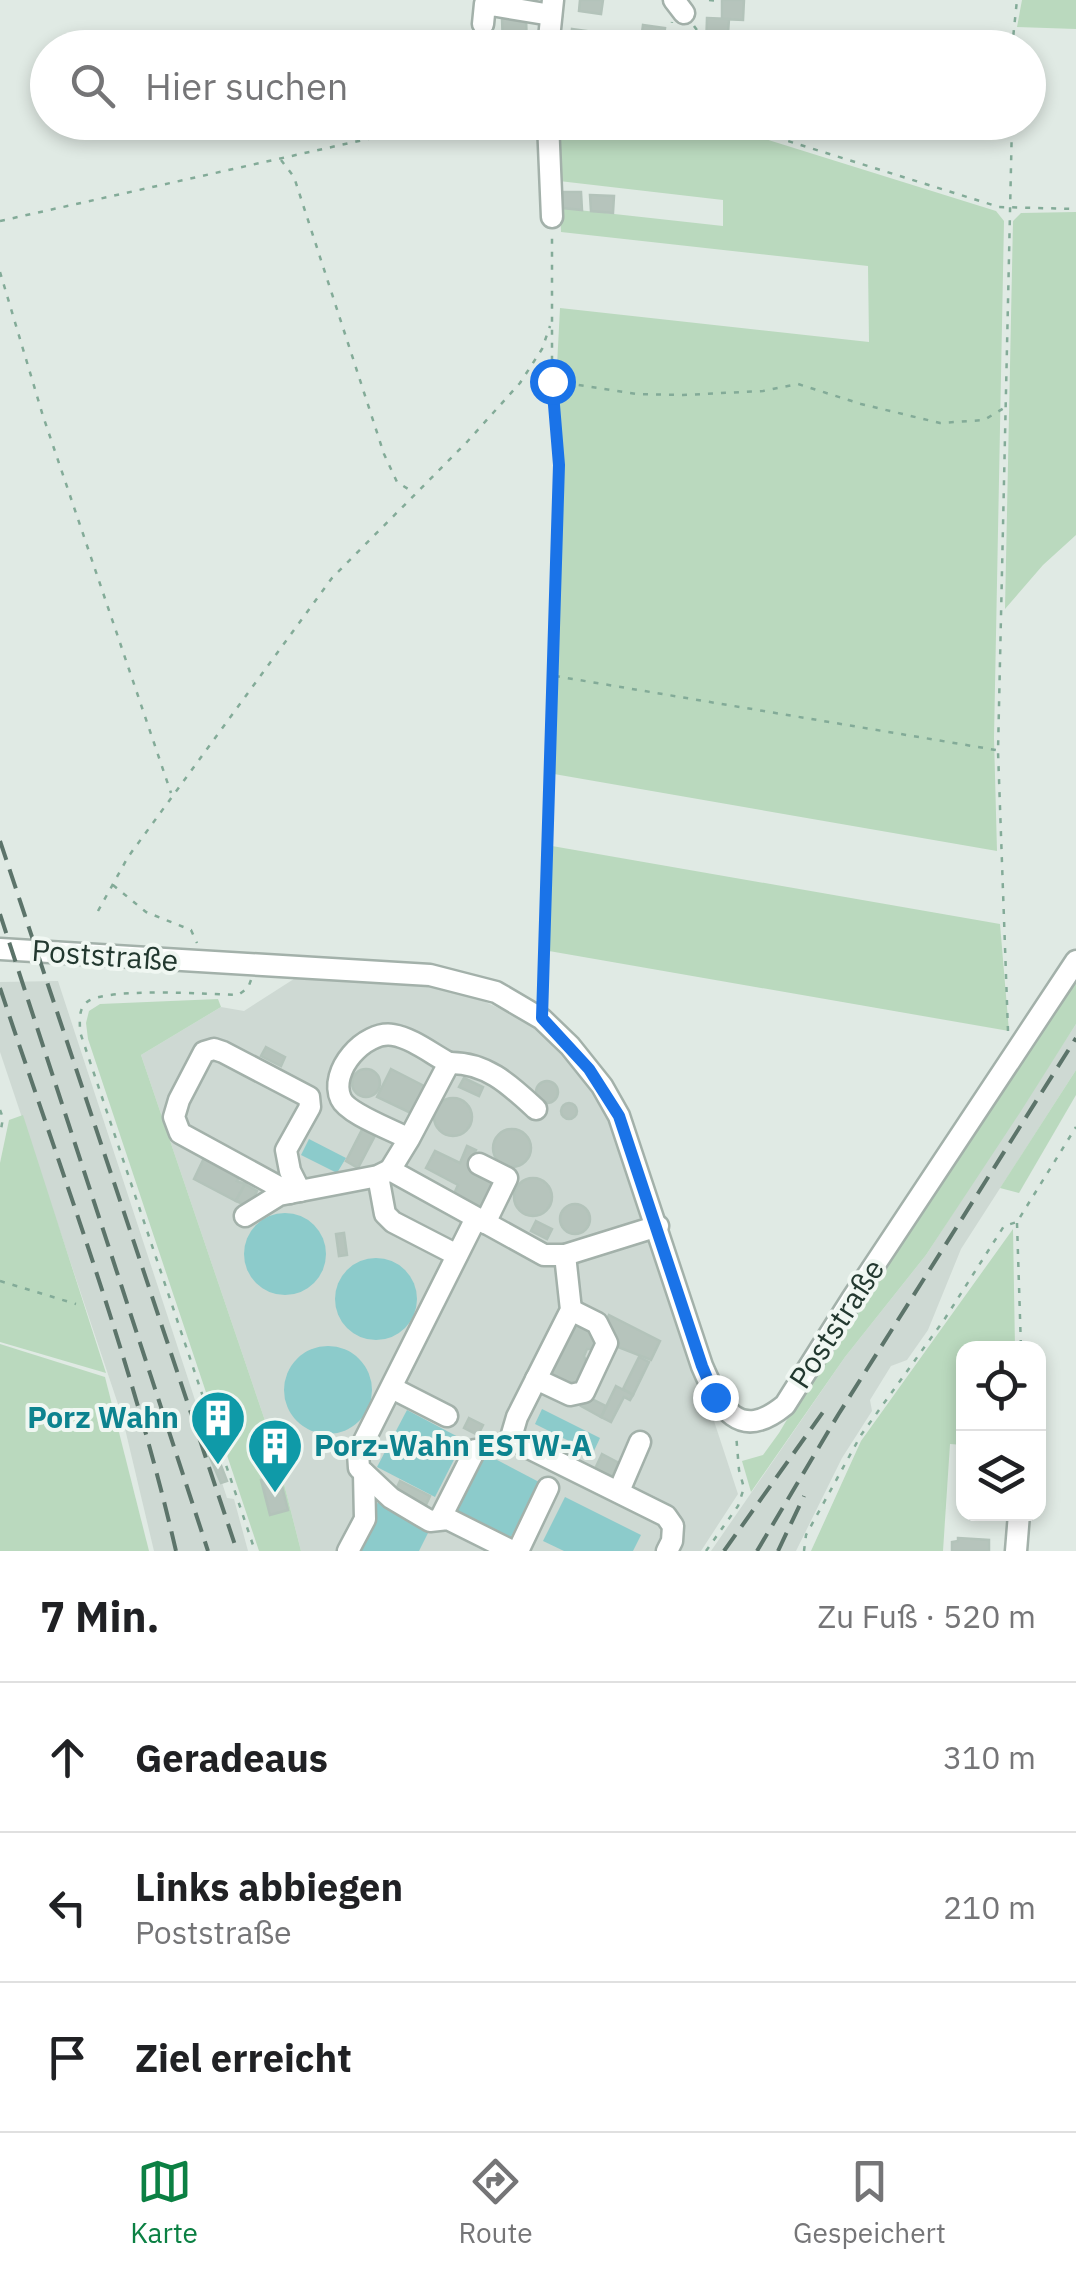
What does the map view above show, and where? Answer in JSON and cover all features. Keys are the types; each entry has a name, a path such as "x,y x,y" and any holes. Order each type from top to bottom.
{"street":[{"path":"483,24 485,4 552,8"},
{"path":"549,140 552,217"},
{"name":"Poststraße","path":"0,949 430,975 496,992 542,1018 602,1086 619,1116 715,1397 736,1419 752,1423 770,1418 785,1406 852,1298 1076,961"},
{"path":"409,1138 350,1108 341,1099 341,1073 361,1046 376,1036 390,1034 449,1064 475,1065 494,1074 536,1109"},
{"path":"204,1052 224,1052 309,1097 310,1106 286,1150 295,1192 180,1133 174,1117 179,1100 204,1052"},
{"path":"449,1064 409,1138 384,1173 384,1214 456,1255"},
{"path":"479,1164 506,1178 456,1255 358,1452 359,1468 391,1498 430,1521 448,1520 515,1551 548,1488"},
{"path":"244,1216 262,1203 295,1192 384,1173 544,1255 565,1256 658,1226"},
{"path":"565,1256 570,1310 516,1418 512,1434 523,1445 666,1516 674,1526 667,1551"},
{"path":"536,1379 570,1395 584,1392 608,1344 597,1322 570,1310"},
{"path":"392,1388 448,1416"},
{"path":"620,1491 640,1442"},
{"path":"440,1519 475,1450"},
{"path":"348,1551 365,1519 364,1473"},
{"path":"1016,1551 1018,1521"}],"path":[{"path":"709,0 722,1"},
{"path":"1014,30 1017,0"},
{"path":"669,30 679,6"},
{"path":"0,221 364,140"},
{"path":"785,140 1010,209 1076,209"},
{"path":"1012,140 998,751 1008,1041 1016,1055"},
{"path":"280,159 294,177 384,454 398,482 414,493"},
{"path":"542,1018 559,465 552,381 552,217"},
{"path":"0,272 43,416 172,796"},
{"path":"98,912 128,857 332,578 466,443 520,382 542,349 552,321"},
{"path":"552,381 637,394 683,395 747,392 798,384 861,404 940,422 984,420 1006,407"},
{"path":"554,675 998,751"},
{"path":"113,885 146,912 191,930 197,950"},
{"path":"255,1551 80,1032 80,1013 88,1002 103,996 238,995 248,988 256,965"},
{"path":"0,1110 0,1135"},
{"path":"1021,1341 1018,1222 1076,1127"},
{"path":"804,1551 806,1535 862,1436 1004,1226 1018,1222"},
{"path":"0,1281 76,1304"},
{"path":"706,1551 738,1506 744,1488 738,1470 736,1419"}],"shaded area":[{"path":"297,977 420,985 472,996 528,1021 569,1057 598,1094 628,1159 738,1494 701,1551 301,1551 277,1456 141,1055 221,1007 244,1011"},
{"path":"58,981 227,1498 234,1499 248,1551 154,1551 122,1416 0,1052 0,982"},
{"path":"1076,1024 1076,1070 961,1249 928,1330 907,1360 891,1366 870,1400 872,1411 842,1458 796,1551 711,1551 845,1357 926,1255"}],"green space":[{"path":"1022,0 1076,0 1076,29 1017,27"},
{"path":"558,140 769,140 996,211 1004,221 994,738 997,851 554,774 564,464 555,404 560,308 869,342 868,266 561,232 560,208 723,226 723,200 559,181"},
{"path":"1076,212 1076,535 1043,565 1005,609 1013,221 1021,213"},
{"path":"552,846 1000,924 1009,1031 549,951"},
{"path":"1076,977 1076,1024 926,1255 845,1357 751,1492 742,1461 763,1455 779,1433 839,1332"},
{"path":"218,999 221,1007 141,1055 277,1456 301,1551 259,1551 88,1039 89,1011 100,1004"},
{"path":"1076,1070 1076,1095 1019,1193 1000,1188"},
{"path":"23,1115 106,1373 0,1342 0,1163 9,1120"},
{"path":"1013,1229 1015,1341 956,1341 956,1444 950,1444 943,1551 811,1551 861,1441"},
{"path":"0,1344 105,1377 149,1551 0,1551"}],"water":[{"path":"309,1139 346,1158 337,1173 301,1155"},
{"path":"285,1213 301,1216 314,1225 323,1238 323,1270 314,1283 301,1292 285,1295 269,1292 256,1283 247,1270 244,1254 247,1238 256,1225 269,1216"},
{"path":"376,1258 392,1261 405,1270 414,1283 414,1315 405,1328 392,1337 376,1340 360,1337 347,1328 338,1315 335,1299 338,1283 347,1270 360,1261"},
{"path":"328,1346 359,1359 372,1390 359,1421 328,1434 297,1421 284,1390 297,1359"},
{"path":"542,1409 600,1438 593,1453 535,1424"},
{"path":"407,1410 464,1440 435,1497 377,1467"},
{"path":"482,1452 539,1482 510,1539 452,1509"},
{"path":"565,1497 641,1535 633,1551 564,1551 543,1541"},
{"path":"378,1502 430,1529 419,1551 352,1551"}],"building":[{"path":"580,0 603,0 601,14 579,11"},
{"path":"722,0 744,0 743,20 722,19"},
{"path":"526,17 526,30 502,30 502,18"},
{"path":"707,18 729,19 728,30 707,30"},
{"path":"643,25 665,28 665,30 642,30"},
{"path":"563,192 581,192 582,210 563,208"},
{"path":"590,195 614,196 613,213 591,211"},
{"path":"266,1047 285,1057 281,1066 261,1056"},
{"path":"366,1069 376,1073 380,1083 376,1093 366,1097 356,1093 352,1083 356,1073"},
{"path":"391,1069 426,1087 413,1114 377,1097"},
{"path":"464,1078 483,1087 479,1096 459,1087"},
{"path":"547,1081 558,1092 547,1103 536,1092"},
{"path":"453,1098 466,1104 472,1117 466,1130 453,1136 440,1130 434,1117 440,1104"},
{"path":"569,1103 577,1111 569,1119 561,1111"},
{"path":"366,1122 379,1128 358,1168 346,1161"},
{"path":"512,1129 525,1135 531,1148 525,1161 512,1167 499,1161 493,1148 499,1135"},
{"path":"467,1146 476,1150 469,1164 496,1177 480,1209 452,1198 458,1185 426,1168 435,1151 460,1163"},
{"path":"206,1154 242,1172 237,1181 245,1184 236,1201 194,1179"},
{"path":"533,1178 546,1184 552,1197 546,1210 533,1216 520,1210 514,1197 520,1184"},
{"path":"245,1184 257,1191 249,1207 236,1201"},
{"path":"575,1204 586,1208 590,1219 586,1230 575,1234 564,1230 560,1219 564,1208"},
{"path":"536,1221 552,1229 547,1239 531,1231"},
{"path":"344,1233 347,1255 339,1256 336,1234"},
{"path":"609,1315 660,1341 651,1360 618,1347 619,1343 610,1335 613,1330 605,1323"},
{"path":"572,1323 595,1328 600,1336 593,1349 587,1349 586,1362 575,1385 566,1386 551,1378 546,1370"},
{"path":"639,1357 649,1362 633,1395 623,1389"},
{"path":"616,1386 633,1395 630,1400 624,1397 611,1422 601,1417"},
{"path":"586,1396 606,1406 601,1417 581,1406"},
{"path":"469,1418 483,1425 478,1435 464,1428"},
{"name":"Porz Wahn","path":"215,1450 227,1481 221,1483 209,1455"},
{"path":"602,1454 619,1463 612,1477 595,1469"},
{"name":"Porz-Wahn ESTW-A","path":"279,1475 288,1510 270,1515 261,1480"},
{"path":"400,1481 430,1496 425,1507 395,1492"},
{"path":"958,1538 989,1540 989,1551 952,1551 952,1542"}],"railway":[{"path":"0,841 237,1551"},
{"path":"0,914 208,1551"},
{"path":"0,988 117,1338 176,1551"},
{"path":"757,1551 838,1415 1076,1038"},
{"path":"724,1551 828,1405"},
{"path":"778,1551 804,1496"}],"place":[{"name":"Porz Wahn","path":"218,1467"},
{"name":"Porz-Wahn ESTW-A","path":"275,1495"}],"route":[{"path":"552,381 559,465 542,1018 589,1069 619,1116 715,1397"}]}
